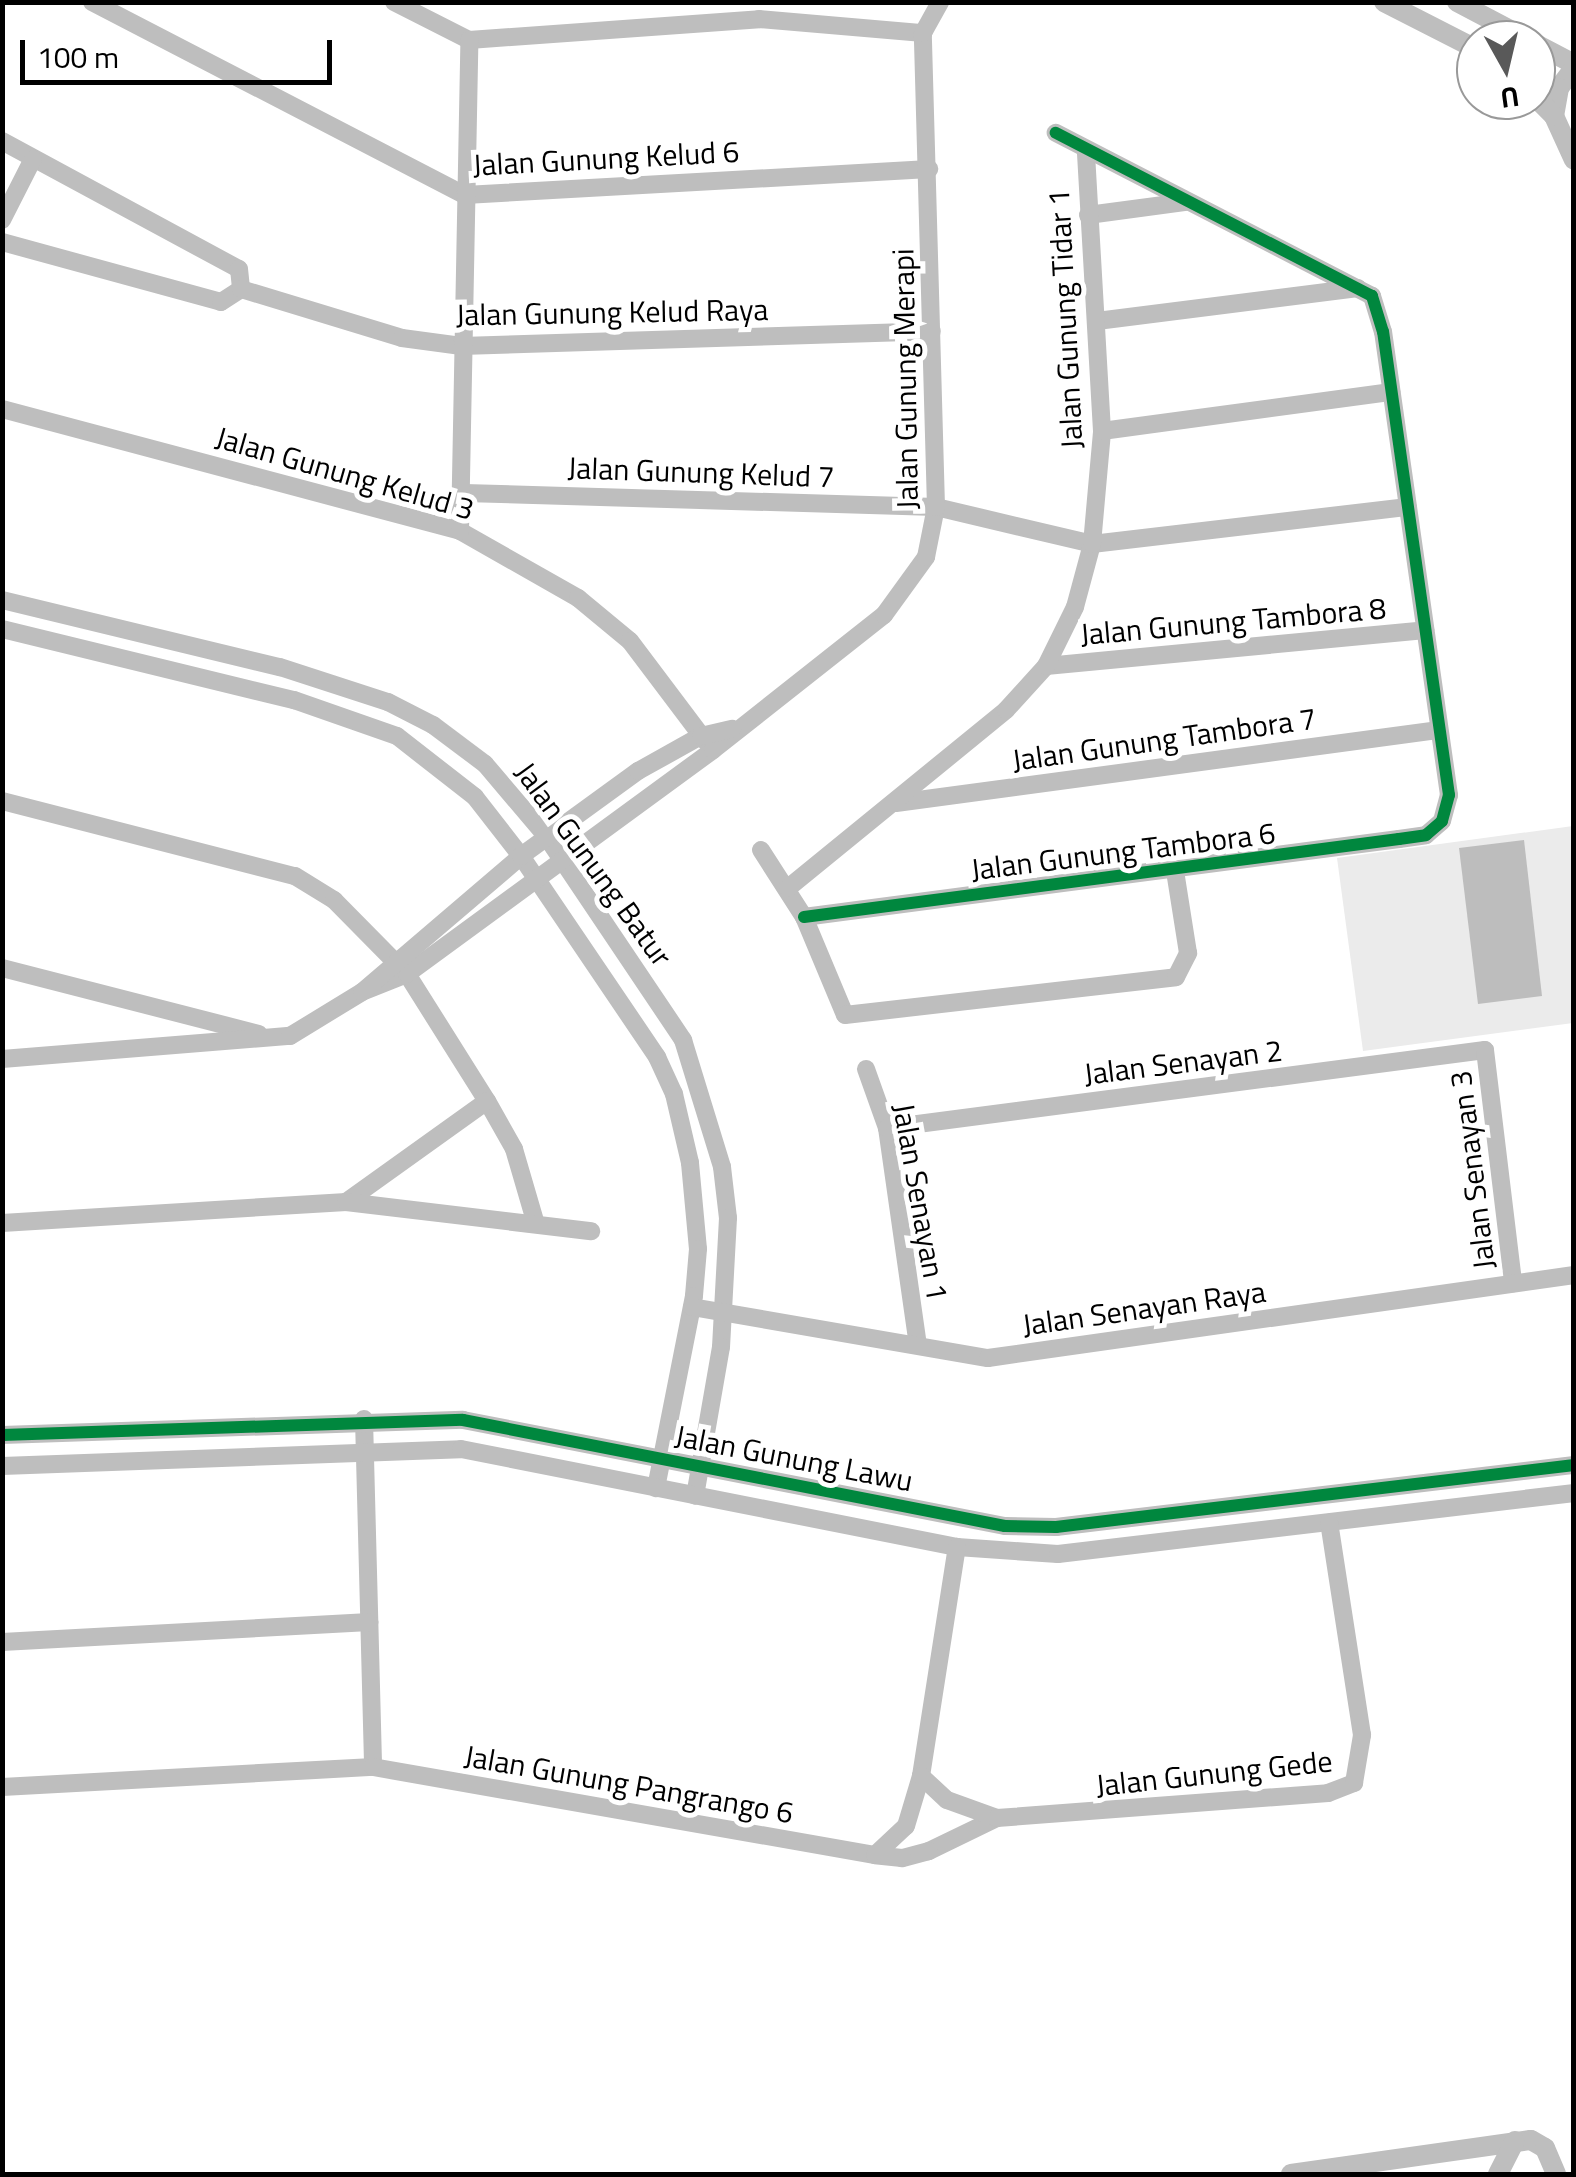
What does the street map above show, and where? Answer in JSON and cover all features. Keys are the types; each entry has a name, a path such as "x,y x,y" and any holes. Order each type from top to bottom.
{"street":[{"name":"Jalan Gunung Kelud 6","path":"92,2 465,195 929,169"},
{"path":"394,2 470,40 759,18 923,32 940,2"},
{"path":"734,2 759,18"},
{"path":"1384,2 1456,39"},
{"path":"1456,2 1491,20"},
{"name":"Jalan Gunung Merapi","path":"362,992 394,959 546,836 733,728 884,615 926,556 936,507 923,32"},
{"path":"460,531 464,493 461,346 470,40"},
{"path":"1556,105 1559,88 1574,66"},
{"path":"1556,120 1574,160"},
{"path":"1056,133 1358,288 1377,308 1439,730"},
{"path":"2,141 238,269 241,289"},
{"name":"Jalan Gunung Tidar 1","path":"788,888 1006,710 1046,666 1075,607 1092,544 1102,431 1086,151"},
{"path":"2,220 33,159"},
{"path":"1088,216 1187,202"},
{"name":"Jalan Gunung Kelud Raya","path":"2,242 221,302 241,289 402,338 461,346 932,331"},
{"path":"1098,321 1358,288"},
{"path":"1102,431 1392,392"},
{"name":"Jalan Gunung Kelud 3","path":"2,409 460,531 578,598 630,641 707,743"},
{"name":"Jalan Gunung Kelud 7","path":"464,493 936,507 1092,544"},
{"path":"1092,544 1408,507"},
{"name":"Jalan Gunung Batur","path":"2,600 310,677 432,725 485,764 546,836 683,1040 714,1136 728,1218 724,1309 694,1496"},
{"name":"Jalan Gunung Batur","path":"2,628 302,702 398,736 435,761 475,797 521,856 657,1057 674,1094 685,1142 696,1206 692,1306 656,1488"},
{"name":"Jalan Gunung Tambora 8","path":"1046,666 1424,630"},
{"path":"302,702 310,677"},
{"name":"Jalan Gunung Tambora 7","path":"896,803 1439,730"},
{"name":"Jalan Gunung Tambora 6","path":"804,917 1175,872 1426,835 1442,820 1450,795 1439,730"},
{"name":"Jalan Gunung Merapi","path":"362,992 408,974 566,863 707,743"},
{"path":"2,801 295,876 334,900 408,974 488,1101 514,1149 535,1221"},
{"path":"761,850 804,917 845,1015 1176,977 1188,952 1175,872"},
{"path":"2,968 272,1038"},
{"path":"2,1059 272,1038 306,1028 362,992"},
{"name":"Jalan Senayan 2","path":"888,1128 1485,1050"},
{"name":"Jalan Senayan 3","path":"1485,1050 1513,1283"},
{"name":"Jalan Senayan 1","path":"866,1069 888,1128 918,1345"},
{"path":"346,1202 488,1101"},
{"path":"685,1142 714,1136"},
{"path":"2,1223 346,1202 535,1221 590,1231"},
{"name":"Jalan Senayan Raya","path":"692,1306 988,1358 1574,1275"},
{"path":"364,1419 373,1766"},
{"name":"Jalan Gunung Lawu","path":"2,1435 364,1419 463,1420 1006,1526 1056,1527 1574,1465"},
{"name":"Jalan Gunung Lawu","path":"2,1466 364,1448 460,1449 957,1546 1058,1554 1574,1493"},
{"name":"Jalan Gunung Gede","path":"996,1818 1328,1793 1354,1783 1362,1735 1329,1523"},
{"path":"875,1855 906,1826 920,1776 957,1546"},
{"path":"2,1642 369,1622"},
{"name":"Jalan Gunung Pangrango 6","path":"2,1787 373,1766 902,1858 929,1851 996,1818"},
{"path":"920,1776 947,1800 996,1818"},
{"path":"1291,2174 1515,2141 1542,2145 1556,2174"},
{"path":"1498,2174 1515,2141"}],"shaded area":[{"path":"1573,826 1573,1023 1363,1051 1337,858"},
{"path":"1524,840 1542,996 1478,1004 1459,848"}],"cycle path":[{"path":"804,917 1426,835 1442,821 1449,795 1383,332 1372,296 1056,133"},
{"path":"2,1435 463,1420 1005,1526 1056,1527 1574,1465"}]}
